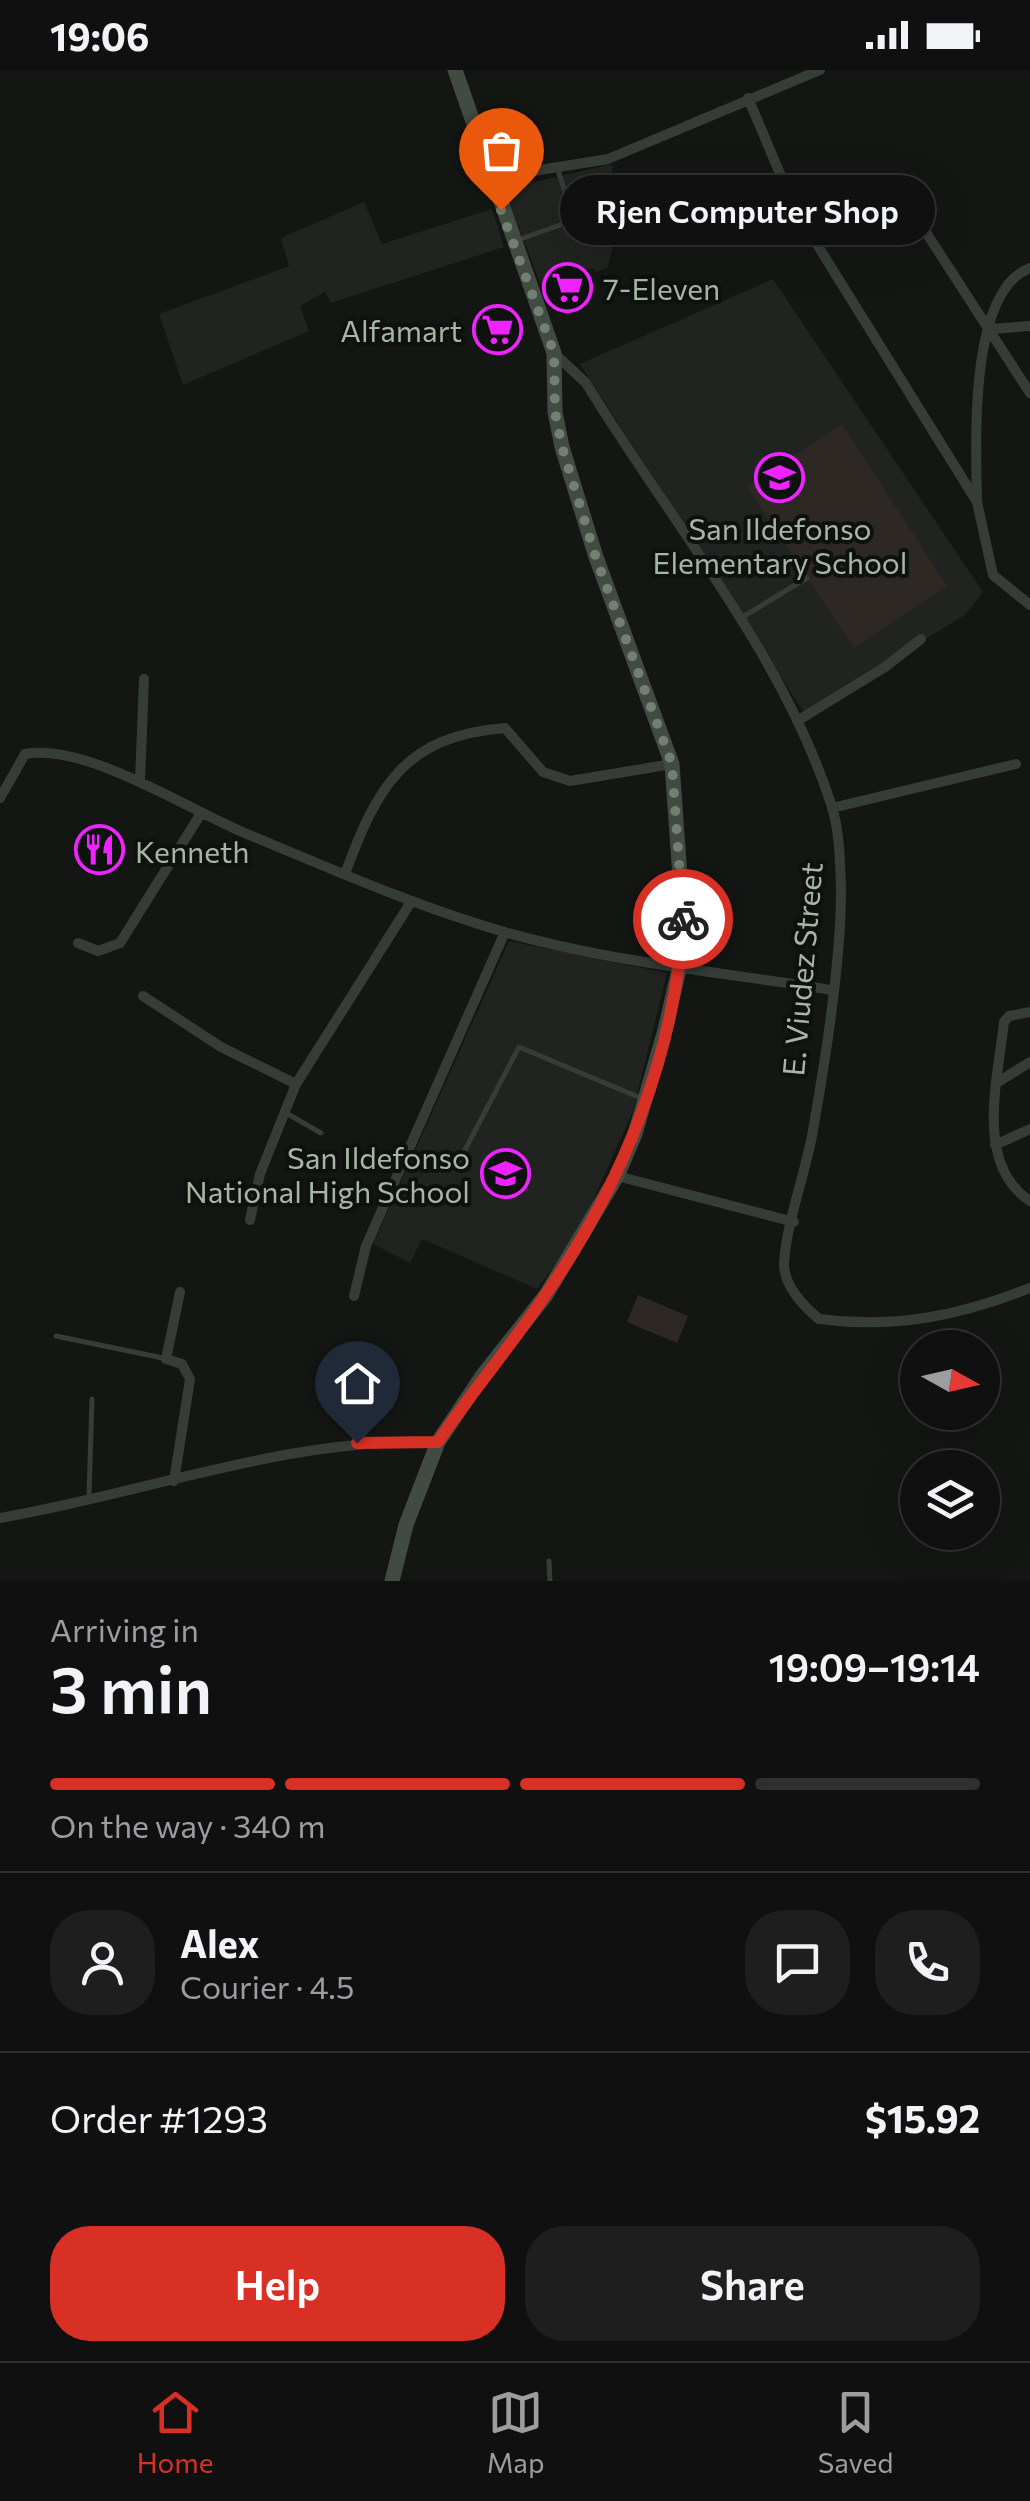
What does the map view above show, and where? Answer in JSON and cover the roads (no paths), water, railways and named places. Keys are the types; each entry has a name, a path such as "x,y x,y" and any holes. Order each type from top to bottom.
{"street":[{"name":"E. Viudez Street","path":"454,70 554,353 586,383 738,620 797,722 832,808 839,841 841,894 831,990 814,1128 784,1266 803,1306 818,1318 856,1324 915,1322 980,1308 1030,1288"},
{"path":"489,178 557,168 632,150 820,70"},
{"path":"748,98 795,209 977,502"},
{"path":"706,240 795,209 896,193 905,200 1030,394"},
{"path":"1030,268 1008,282 978,364 977,502 993,575 1030,605"},
{"path":"990,329 1030,326"},
{"path":"392,1581 406,1525 438,1442 483,1375 546,1295 617,1176 646,1100 680,966 683,918 672,764 596,558 562,447 555,412 554,353"},
{"path":"984,586 993,575"},
{"path":"797,722 921,640"},
{"path":"140,781 144,679"},
{"path":"344,874 359,835 397,769 432,746 506,728 543,772 570,781 672,764"},
{"path":"0,798 25,754 85,762 140,781 200,815 412,902 505,932 831,990"},
{"path":"832,808 1016,764"},
{"path":"78,943 98,951 120,943 200,815"},
{"path":"250,1220 260,1174 296,1084 412,902"},
{"path":"354,1296 366,1246 505,932"},
{"path":"143,996 222,1047 296,1084"},
{"path":"1028,1198 1000,1171 996,1144 1004,1022 1009,1016 1030,1012"},
{"path":"998,1082 1030,1062"},
{"path":"996,1144 1030,1129"},
{"path":"617,1176 794,1222"},
{"path":"174,1481 190,1379 182,1364 166,1359 180,1292"},
{"path":"0,1518 299,1451 388,1440 438,1442"}],"lane":[{"path":"513,242 574,220 557,168"},
{"path":"738,620 807,578"},
{"path":"455,1170 519,1047 646,1100"},
{"path":"284,1112 321,1133"},
{"path":"56,1336 166,1359"},
{"path":"89,1500 92,1399"},
{"path":"549,1561 550,1581"}],"place":[{"name":"Rjen Computer Shop","path":"501,210"},
{"name":"7-Eleven","path":"568,287"},
{"name":"Alfamart","path":"497,329"},
{"name":"San Ildefonso Elementary School","path":"780,478"},
{"name":"Kenneth","path":"100,850"},
{"name":"San Ildefonso National High School","path":"505,1173"}]}
